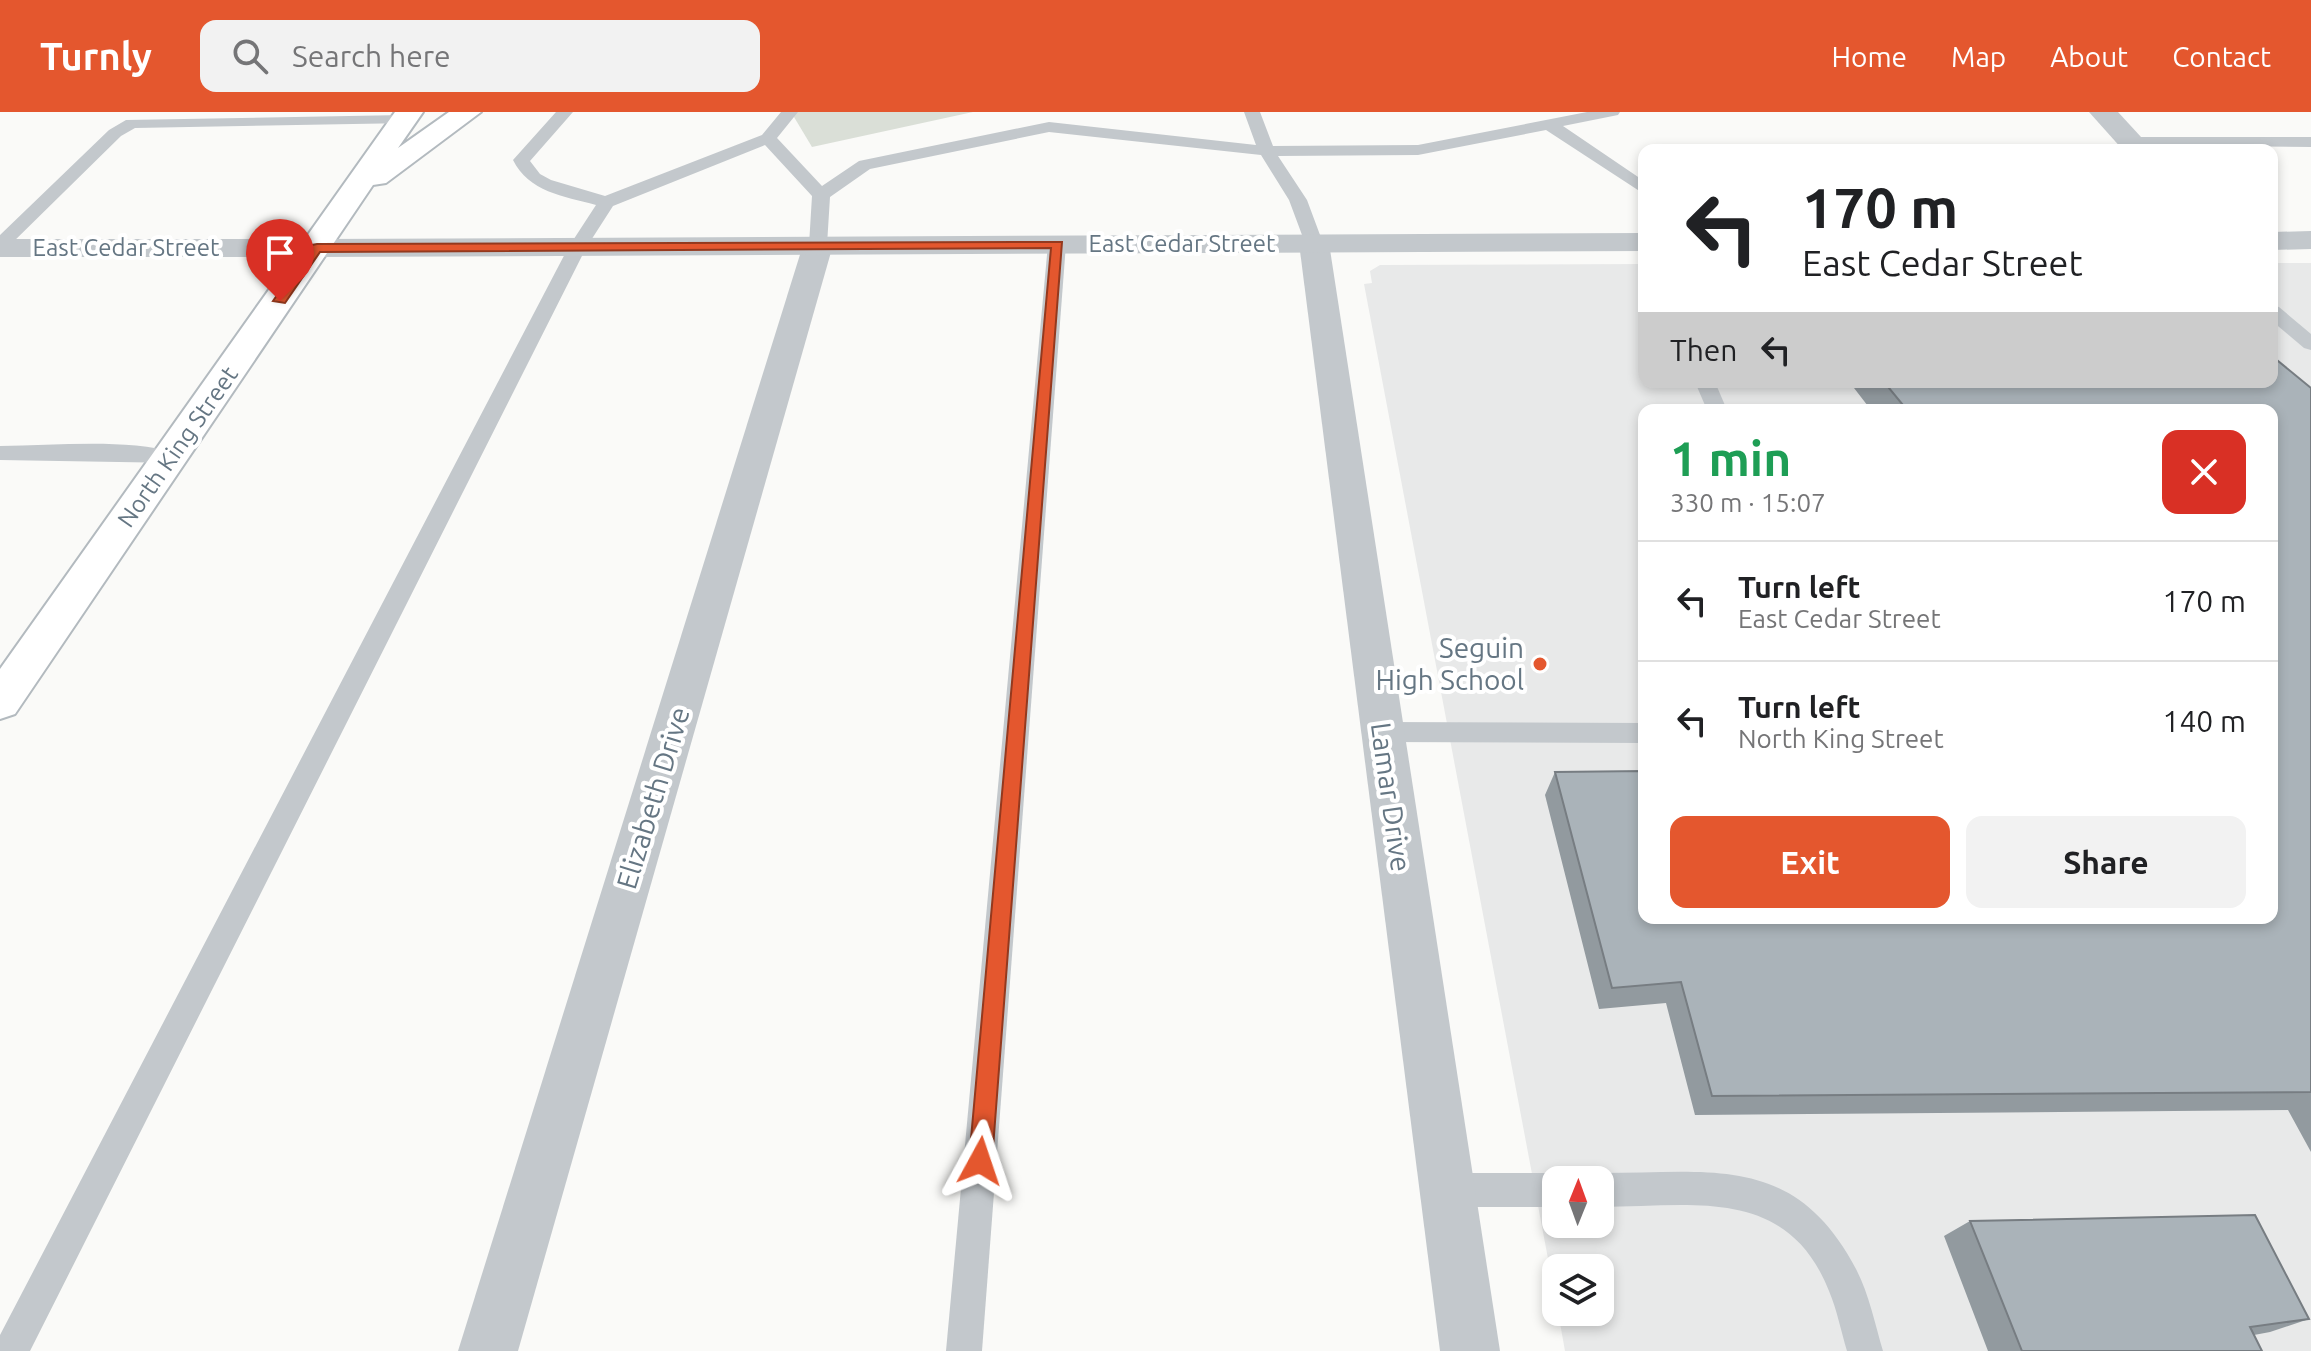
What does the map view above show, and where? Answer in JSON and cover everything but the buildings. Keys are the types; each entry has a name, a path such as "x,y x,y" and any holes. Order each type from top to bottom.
{"main road":[{"path":"352,195 467,112"},
{"name":"North King Street","path":"0,702 406,116"}],"street":[{"path":"2103,112 2134,144"},
{"path":"2278,241 2311,240"},
{"name":"East Cedar Street","path":"0,246 577,248 1638,242"},
{"name":"Lamar Drive","path":"1314,243 1470,1351"},
{"name":"Elizabeth Drive","path":"488,1351 818,245"}],"lane":[{"path":"565,112 521,160 525,171 535,179 606,202"},
{"path":"11,1351 577,248 606,202 768,138 790,112"},
{"path":"1252,112 1267,151 1298,200 1314,243"},
{"path":"821,195 865,165 1049,127 1267,151 1418,150 1612,112"},
{"path":"0,246 115,133 135,118 406,116"},
{"path":"1550,125 1638,185"},
{"path":"768,138 821,195 818,245"},
{"path":"2224,144 2311,142"},
{"path":"964,1351 1057,244"},
{"path":"2278,316 2311,344"},
{"path":"0,453 123,453 170,458"},
{"path":"1382,732 1638,733"},
{"path":"1448,1190 1542,1190"},
{"path":"1614,1190 1733,1190 1781,1205 1816,1236 1844,1282 1865,1351"}],"shaded area":[{"path":"791,112 973,112 812,147"},
{"name":"Seguin High School","path":"2278,263 2311,263 2311,1351 1565,1351 1561,1326 1614,1326 1614,1254 1547,1254 1544,1238 1614,1238 1614,1166 1542,1166 1542,1227 1364,284 1372,283 1370,271 1380,265 1638,264 1638,388 2278,388"}],"place":[{"name":"Seguin High School","path":"1540,664"}],"route":[{"path":"280,301 317,248 1057,244 980,1161"}]}
